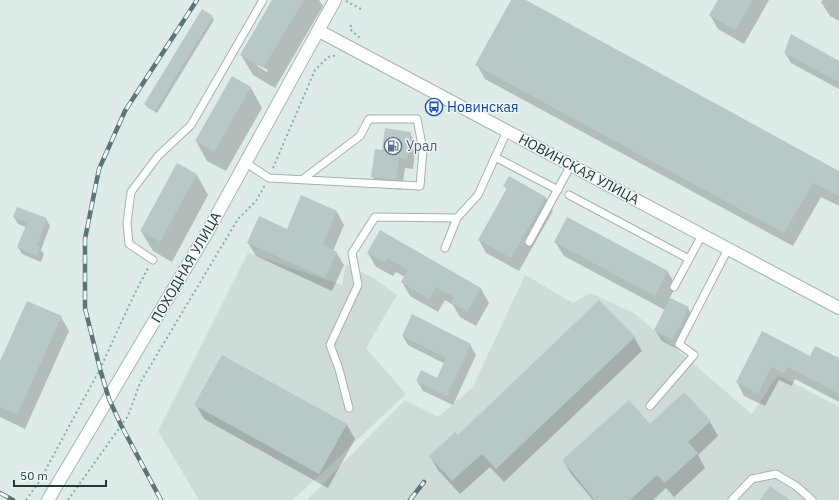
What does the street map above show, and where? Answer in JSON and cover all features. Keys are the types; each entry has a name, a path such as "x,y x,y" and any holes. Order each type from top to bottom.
{"main road":[{"name":"ПОХОДНАЯ УЛИЦА","path":"48,500 109,399 246,164 335,0"},
{"name":"НОВИНСКАЯ УЛИЦА","path":"319,31 839,308"}],"lane":[{"path":"153,260 129,244 127,223 131,192 158,156 191,125 262,0"},
{"path":"246,164 269,178 420,186 423,150 417,119 369,119 360,136 303,179"},
{"path":"445,248 457,218 478,195 507,131"},
{"path":"495,156 558,190"},
{"path":"530,242 571,165"},
{"path":"569,195 689,259"},
{"path":"349,408 339,369 330,345 358,285 352,253 376,217 457,218"},
{"path":"674,287 702,235"},
{"path":"650,406 694,354 679,344 728,249"},
{"path":"732,500 752,480 776,474 796,486 812,500"}],"path":[{"path":"345,0 361,9"},
{"path":"68,500 128,416 140,383 238,219 256,201 269,178 315,70 328,57 340,54 350,55 353,49"},
{"path":"26,500 39,482 96,376 133,297 153,260"}],"shaded area":[{"path":"248,253 342,285 346,264 375,279 397,295 366,348 406,394 293,500 199,500 158,431"},
{"path":"525,275 573,303 590,293 634,313 752,414 778,375 839,407 839,500 307,500 405,400 438,417 473,387"}],"building":[{"path":"272,0 304,0 263,68 240,55"},
{"path":"511,0 526,0 839,171 839,196 813,183 784,233 475,65"},
{"path":"718,0 753,0 735,30 709,15"},
{"path":"202,9 213,16 155,111 144,104"},
{"path":"791,34 839,61 839,82 784,53"},
{"path":"232,76 251,87 214,152 195,141"},
{"path":"385,128 411,132 407,159 399,158 396,180 371,177 375,149 382,150"},
{"path":"177,163 197,174 160,242 140,231"},
{"path":"509,176 546,197 511,258 478,240 507,188 503,186"},
{"path":"301,195 337,211 323,245 337,252 325,278 247,243 259,216 287,229"},
{"path":"17,207 47,218 37,245 40,246 37,256 17,247 27,223 13,217"},
{"path":"567,217 668,271 655,296 554,242"},
{"path":"380,230 481,288 467,312 451,303 454,297 436,287 429,299 401,282 408,270 387,258 385,263 367,253"},
{"path":"670,298 689,307 673,339 654,330"},
{"path":"599,300 635,337 496,469 482,454 452,481 429,456 455,432 458,435"},
{"path":"27,301 62,316 17,415 0,407 0,361"},
{"path":"412,314 471,344 447,396 416,381 421,370 437,378 446,358 402,336"},
{"path":"762,331 810,356 815,346 839,358 839,394 788,367 784,373 771,367 758,394 736,382"},
{"path":"222,355 347,424 319,474 194,405"},
{"path":"684,392 711,421 688,442 698,453 665,483 657,475 630,500 595,500 562,460 629,400 650,424"},
{"path":"770,486 790,500 760,500"}],"railway":[{"path":"161,500 121,425 109,399 100,369 85,308 85,239 99,169 125,111 197,0"},
{"path":"410,500 424,482"},
{"path":"0,493 13,500"}],"place":[{"name":"Новинская","path":"434,107"},
{"name":"Урал","path":"393,146"}]}
